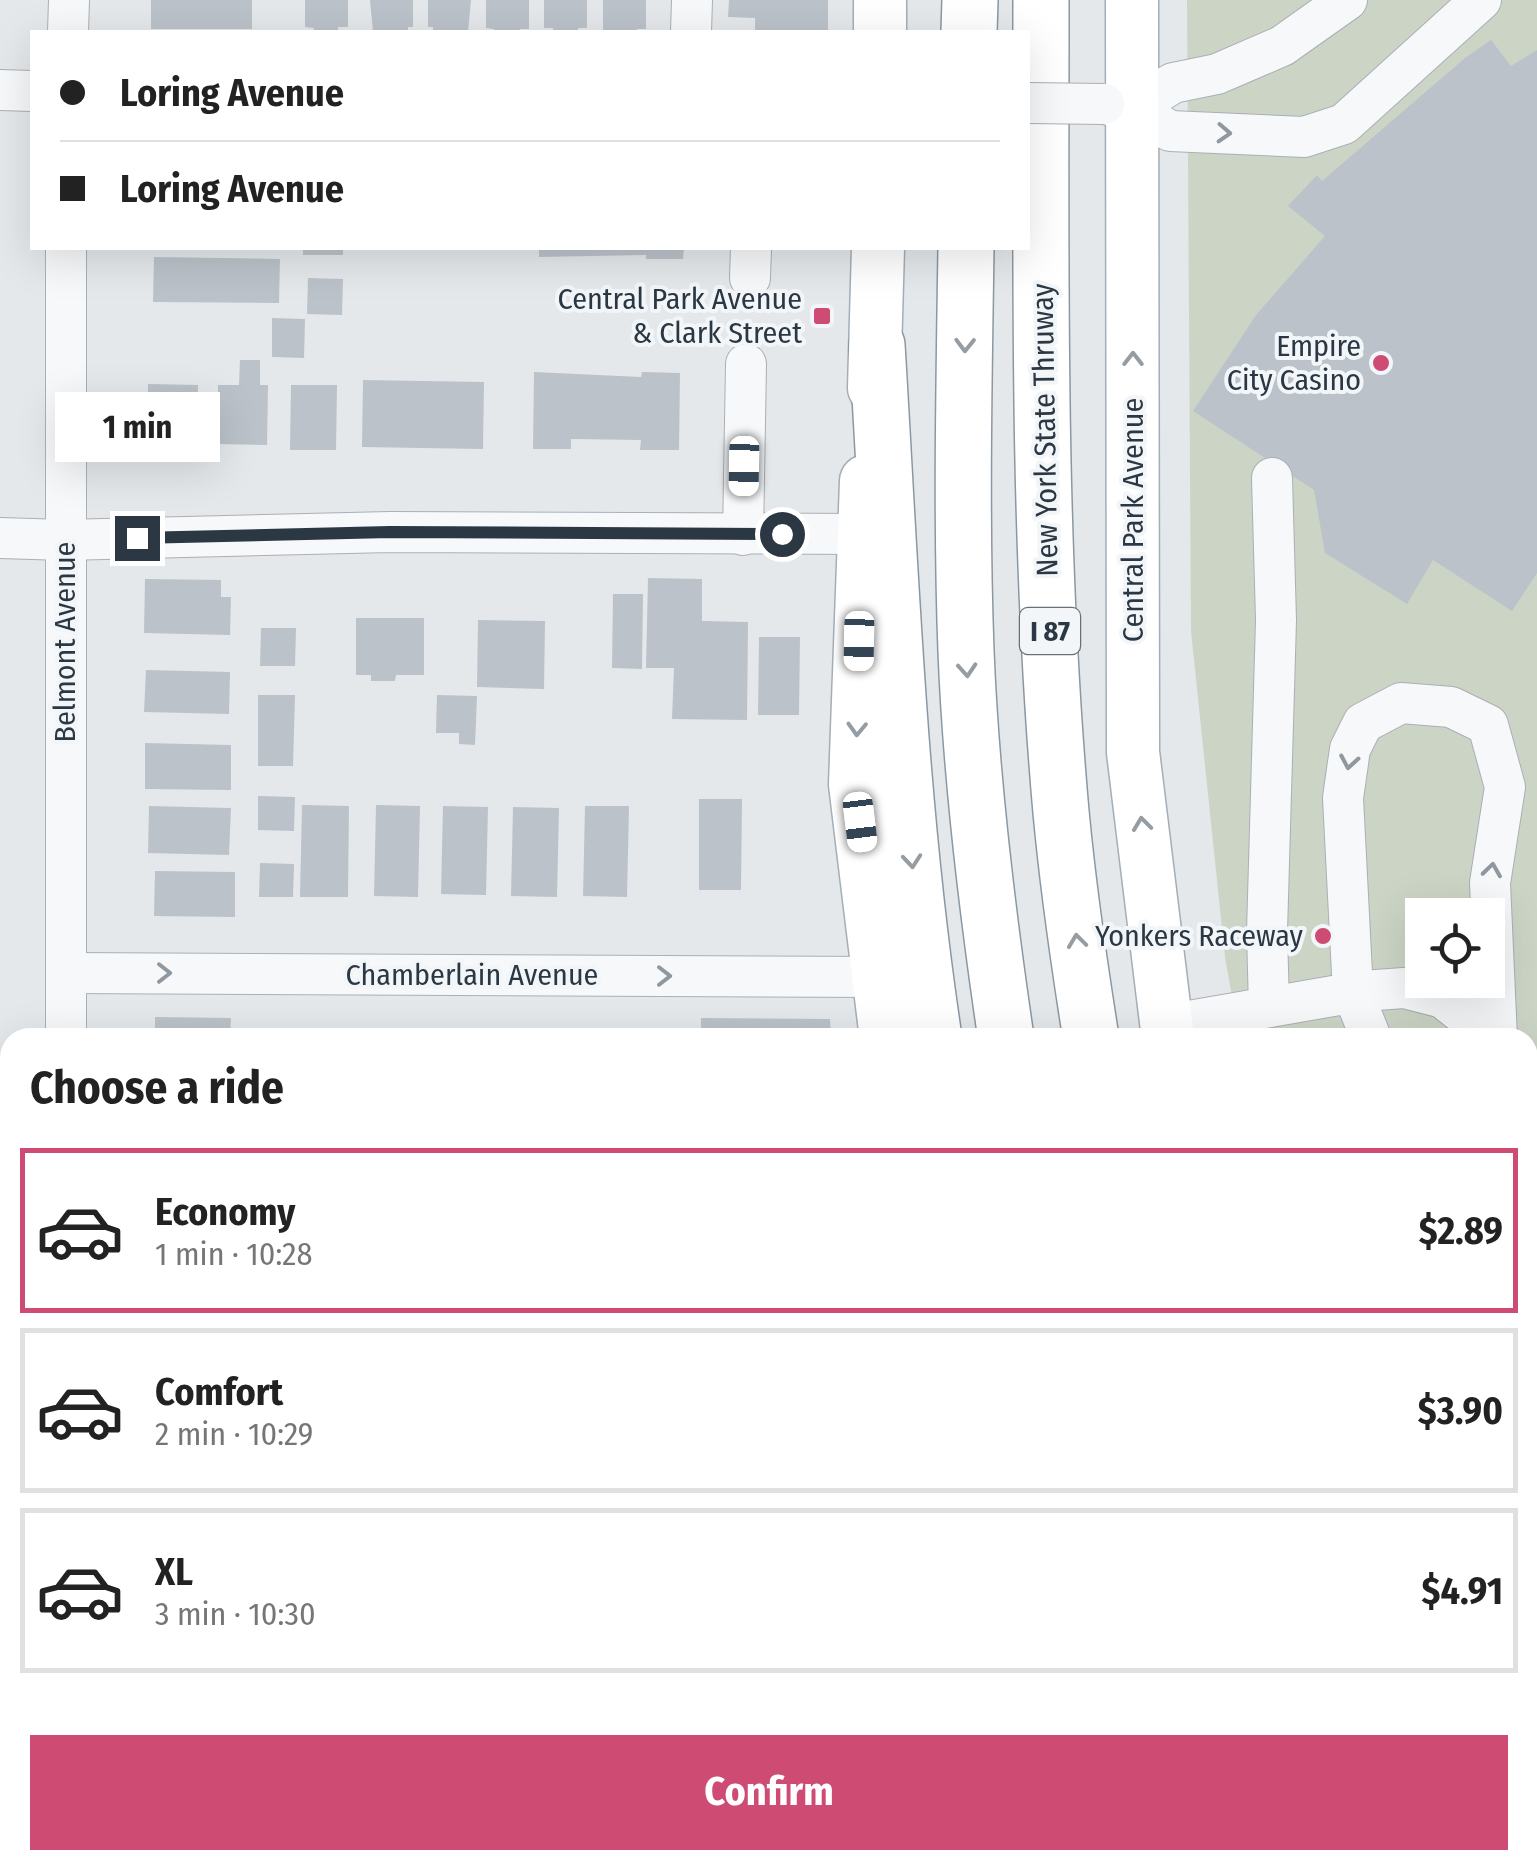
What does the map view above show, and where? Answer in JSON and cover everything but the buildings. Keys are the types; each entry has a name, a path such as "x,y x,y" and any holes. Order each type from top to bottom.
{"highway":[{"path":"970,0 970,30"},
{"name":"New York State Thruway","path":"1041,0 1051,670 1061,813 1090,1028"},
{"path":"966,250 962,512 966,654 987,906 1005,1028"},
{"path":"878,344 903,766 933,1028"}],"main road":[{"path":"880,0 880,30"},
{"name":"Central Park Avenue","path":"1132,0 1118,106 1133,752 1167,1028"},
{"path":"878,250 878,344 862,534 855,784 885,1028"}],"street":[{"path":"68,0 68,30"},
{"path":"691,30 692,0"},
{"path":"1118,106 1173,82 1217,74 1282,46 1347,0"},
{"path":"1030,103 1118,106 1170,130 1304,137 1344,124 1481,0"},
{"path":"0,90 30,91"},
{"name":"Belmont Avenue","path":"66,250 66,1028"},
{"path":"743,534 746,364"},
{"path":"1268,1007 1276,620 1272,478"},
{"path":"0,538 390,532 862,534"},
{"path":"1367,1028 1353,993 1343,798 1350,749 1363,723 1401,703 1451,707 1488,725 1505,787 1490,884 1496,1028"},
{"name":"Chamberlain Avenue","path":"67,973 877,976"},
{"path":"1180,1028 1268,1007 1404,988 1443,998 1479,1028"}],"green space":[{"name":"Yonkers Raceway","path":"1187,0 1537,0 1537,1028 1237,1028 1225,957 1191,631"}],"place":[{"name":"Central Park Avenue & Clark Street","path":"822,316"},
{"name":"Empire City Casino","path":"1381,363"},
{"name":"Yonkers Raceway","path":"1323,936"}],"route":[{"path":"137,538 390,532 782,534"}]}
